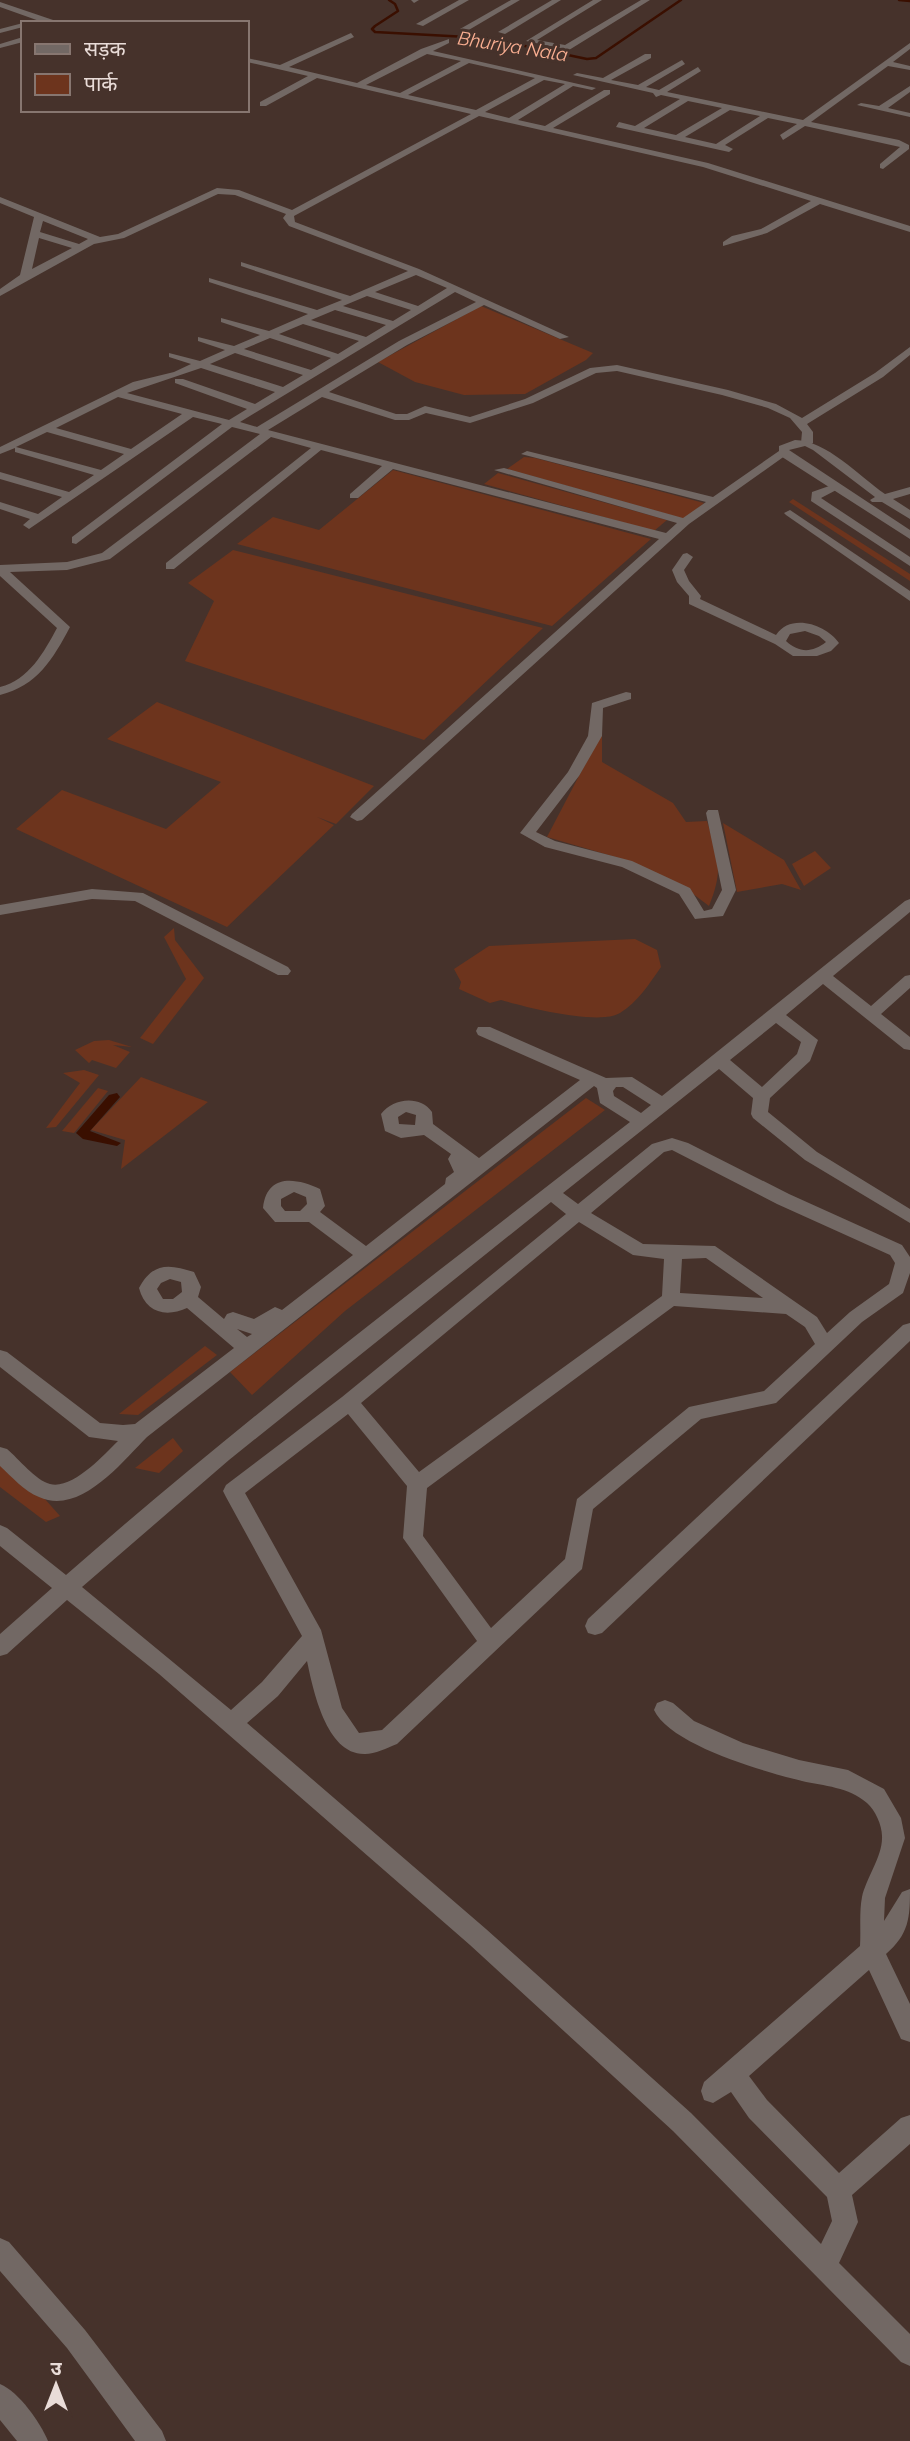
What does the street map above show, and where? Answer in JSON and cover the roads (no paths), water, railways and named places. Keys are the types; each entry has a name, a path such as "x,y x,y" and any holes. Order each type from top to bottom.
{"street":[{"path":"420,24 465,0"},
{"path":"464,29 516,0"},
{"path":"502,33 557,0"},
{"path":"598,0 531,42 566,48 646,0"},
{"path":"0,4 46,21"},
{"path":"0,15 18,10"},
{"path":"39,21 43,20"},
{"path":"0,31 21,26"},
{"path":"281,68 351,35"},
{"path":"0,46 21,40"},
{"path":"357,86 446,41"},
{"path":"783,137 910,45"},
{"path":"424,51 611,93 547,128"},
{"path":"605,80 648,56"},
{"path":"248,60 705,165 910,229"},
{"path":"400,96 468,61"},
{"path":"639,88 682,62"},
{"path":"886,64 910,68"},
{"path":"643,100 698,69"},
{"path":"577,75 769,114 908,146"},
{"path":"263,104 315,76"},
{"path":"543,77 288,218 292,224 416,271 564,337"},
{"path":"511,120 571,84"},
{"path":"881,109 910,88"},
{"path":"636,129 689,97"},
{"path":"861,105 909,114"},
{"path":"677,138 731,106"},
{"path":"718,146 769,114"},
{"path":"898,122 909,114"},
{"path":"619,125 729,149"},
{"path":"877,138 888,130"},
{"path":"883,166 908,146"},
{"path":"0,293 25,276 82,247 95,241 121,236 217,191 236,192 292,214"},
{"path":"0,200 94,237 95,241"},
{"path":"726,244 736,238 764,232 818,201"},
{"path":"25,276 39,216"},
{"path":"35,234 82,247"},
{"path":"244,264 350,299"},
{"path":"0,451 137,384 178,374 416,271"},
{"path":"212,280 315,313"},
{"path":"76,540 231,423 453,289"},
{"path":"365,292 419,309"},
{"path":"0,570 67,566 106,556 264,432 321,393 403,343 483,302"},
{"path":"333,306 392,324"},
{"path":"225,320 338,357"},
{"path":"301,320 365,340"},
{"path":"202,339 311,374"},
{"path":"801,423 879,375 910,350"},
{"path":"173,355 283,391"},
{"path":"321,393 396,417 409,417 425,410 470,420 529,401 594,370 617,368 751,400 794,416 808,432 807,443"},
{"path":"179,381 256,408"},
{"path":"118,394 670,538"},
{"path":"0,505 34,521 191,413"},
{"path":"48,429 133,453"},
{"path":"357,817 685,522 783,453 783,448 795,443 807,443 884,498 907,509"},
{"path":"170,566 320,446"},
{"path":"19,450 103,474"},
{"path":"783,453 910,535"},
{"path":"527,454 715,501"},
{"path":"354,496 391,464"},
{"path":"500,470 685,522"},
{"path":"0,475 71,496"},
{"path":"836,487 816,494 815,499 910,562"},
{"path":"862,504 910,490"},
{"path":"790,513 909,595"},
{"path":"687,558 678,570 682,582 695,596 693,601 779,641"},
{"path":"0,570 64,627 44,662 16,689 0,691"},
{"path":"626,696 597,706 595,736 574,774 527,833 550,844 627,864 685,891 700,916 718,913 729,890 713,813"},
{"path":"0,910 92,894 138,896 283,971"},
{"path":"0,1647 66,1587 351,1349 720,1061 910,904"},
{"path":"824,977 906,1039"},
{"path":"871,1014 910,979"},
{"path":"776,1016 810,1041 804,1057 762,1096 759,1114 811,1156 910,1217"},
{"path":"484,1031 600,1082 606,1099 640,1121"},
{"path":"720,1061 762,1096"},
{"path":"233,1318 250,1328 257,1327 600,1082 626,1081 662,1104"},
{"path":"424,1126 480,1167"},
{"path":"672,1144 896,1250 904,1262 897,1288 856,1317 769,1398 696,1412 584,1505 575,1563 389,1737 367,1745 352,1741 340,1728 317,1667 314,1637 233,1491 349,1402 578,1213 658,1148 672,1144"},
{"path":"0,1455 45,1492 60,1493 79,1488 140,1431 248,1349 363,1253 463,1175 463,1166 456,1158"},
{"path":"551,1192 578,1213 639,1250 673,1253 709,1251 811,1322 825,1347"},
{"path":"310,1214 363,1253"},
{"path":"671,1299 673,1253"},
{"path":"188,1299 248,1349"},
{"path":"417,1484 671,1299 790,1307"},
{"path":"594,1626 910,1330"},
{"path":"0,1357 96,1431 140,1431"},
{"path":"349,1402 417,1484 413,1538 489,1641"},
{"path":"0,1534 166,1667 467,1928 682,2122 910,2353"},
{"path":"230,1724 270,1689 314,1637"},
{"path":"665,1710 686,1728 740,1752 799,1770 848,1780 876,1796 890,1818 894,1838 873,1898 872,1951 910,2030"},
{"path":"713,2091 887,1938 910,1900"},
{"path":"735,2072 741,2087 758,2109 838,2190 845,2222 825,2264"},
{"path":"838,2190 910,2127"},
{"path":"0,2251 76,2339 152,2441"},
{"path":"0,2398 34,2441"}],"waterway":[{"name":"Bhuriya Nala","path":"389,0 395,4 398,11 375,26 372,29 375,32 486,38 587,59 596,58 681,0"},
{"name":"Bhuriya Nala","path":"899,0 910,1"}]}
